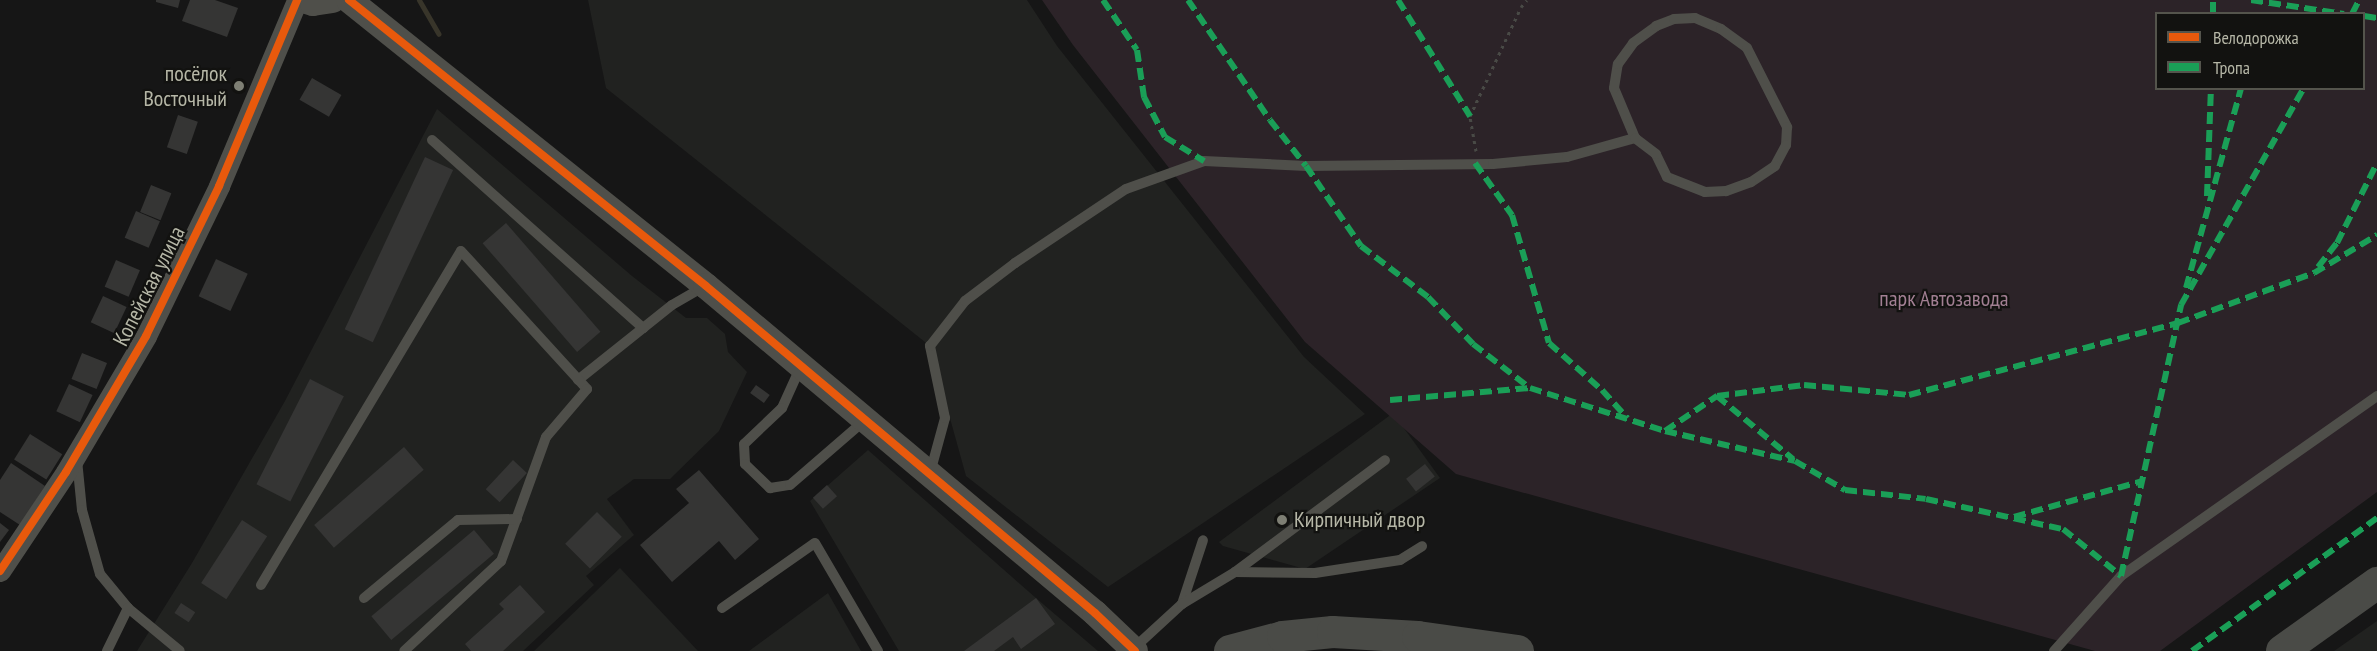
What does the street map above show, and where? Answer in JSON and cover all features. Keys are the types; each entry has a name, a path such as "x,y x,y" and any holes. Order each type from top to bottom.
{"main road":[{"path":"2282,651 2377,583"},
{"path":"1230,651 1283,637 1334,632 1418,637 1518,651"}],"street":[{"name":"Копейская улица","path":"0,571 76,454 146,336 208,207 297,0"},
{"path":"303,0 313,3 333,0"},
{"path":"349,0 706,286 1095,613 1134,650"}],"lane":[{"path":"1695,18 1721,29 1748,48 1787,127 1786,145 1775,166 1751,182 1726,191 1706,192 1667,177 1656,154 1635,138 1614,88 1618,64 1633,43 1656,26 1674,19 1695,18"},
{"path":"930,474 945,418 930,346 965,301 1015,263 1126,189 1204,161 1306,166 1475,162 1493,164 1567,157 1635,138"},
{"path":"432,140 643,328"},
{"path":"261,585 461,251 587,389 546,437 501,561 404,651"},
{"path":"578,380 672,305 706,286"},
{"path":"802,366 782,408 744,444 745,464 770,488 790,485 866,419"},
{"path":"2054,651 2121,576 2377,396"},
{"path":"76,454 82,510 100,574 128,608 180,651"},
{"path":"1134,650 1182,604 1235,573 1385,460"},
{"path":"364,598 458,520 517,519"},
{"path":"1182,604 1203,540"},
{"path":"722,608 815,543 878,651"},
{"path":"1235,573 1316,573 1400,560 1422,546"},
{"path":"107,651 128,608"}],"path":[{"path":"1475,162 1477,146 1470,116 1521,7 1527,0"}],"shaded area":[{"path":"588,0 1027,0 1057,46 1304,357 1365,414 1108,587 966,476 930,346 606,88"},
{"path":"437,109 632,276 686,318 707,318 725,334 728,352 747,372 719,431 670,479 634,479 607,499 634,535 586,576 594,585 523,651 137,651 192,563 285,401"},
{"path":"1393,413 1440,478 1305,569 1223,546 1219,542"},
{"path":"868,450 1098,651 899,651 810,501"},
{"path":"620,568 698,651 534,651"},
{"path":"828,593 861,651 749,651"},
{"path":"2377,621 2377,651 2334,651"}],"green space":[{"name":"парк Автозавода","path":"1042,0 2377,0 2377,492 2160,651 2095,651 1456,474 1305,342 1073,45"}],"building":[{"path":"156,0 180,0 178,8 156,2"},
{"path":"190,0 215,0 238,8 227,37 182,21"},
{"path":"312,78 341,95 329,117 300,100"},
{"path":"178,115 198,122 187,154 167,147"},
{"path":"425,157 453,170 373,342 345,329"},
{"path":"151,185 171,193 161,220 140,212"},
{"path":"136,211 160,221 149,248 125,238"},
{"path":"506,223 600,332 577,352 483,243"},
{"path":"216,259 248,274 230,311 199,296"},
{"path":"116,260 140,270 129,297 105,287"},
{"path":"103,296 127,307 114,333 91,322"},
{"path":"82,353 107,363 97,389 72,379"},
{"path":"310,379 344,396 290,501 256,484"},
{"path":"69,384 93,395 80,422 56,411"},
{"path":"756,385 770,395 764,403 750,393"},
{"path":"30,434 62,454 46,480 14,459"},
{"path":"404,447 424,470 334,548 314,525"},
{"path":"513,460 527,473 500,502 486,489"},
{"path":"11,463 45,486 20,525 0,512 0,480"},
{"path":"1425,464 1435,477 1416,491 1406,479"},
{"path":"699,470 759,539 735,560 719,541 672,582 640,545 689,503 676,489"},
{"path":"827,485 837,496 823,509 813,498"},
{"path":"597,512 622,537 590,569 565,544"},
{"path":"242,520 267,536 226,599 201,583"},
{"path":"0,523 9,530 0,542"},
{"path":"474,530 494,554 391,640 371,616"},
{"path":"520,585 545,612 503,651 471,651 465,644 504,609 499,604"},
{"path":"1036,598 1055,624 1021,649 1013,637 994,651 964,651"},
{"path":"181,603 195,612 189,622 174,613"}],"waterway":[{"path":"419,0 439,34"}],"marked path":[{"path":"1103,0 1137,50 1144,97 1165,137 1204,161"},
{"path":"1188,0 1270,120 1306,166 1361,246 1428,297 1473,344 1530,388 1665,431 1795,461 1845,490 1926,499 2063,529 2121,576 2181,305 2303,90"},
{"path":"1398,0 1470,116"},
{"path":"2213,0 2213,12"},
{"path":"2251,0 2331,12"},
{"path":"2353,12 2359,0"},
{"path":"2365,16 2377,18"},
{"path":"2207,196 2211,90"},
{"path":"2186,288 2240,90"},
{"path":"1475,163 1512,215 1549,343 1602,390 1627,418"},
{"path":"2318,267 2337,243 2377,163"},
{"path":"1665,431 1717,396 1804,385 1909,395 2178,323 2314,273 2377,235"},
{"path":"1390,400 1530,388"},
{"path":"1717,396 1793,459"},
{"path":"2014,517 2143,481"},
{"path":"2192,651 2377,518"}],"cycle path":[{"path":"0,571 66,472 146,336 219,186 297,0"},
{"path":"349,0 706,286 1095,613 1135,651"}],"place":[{"name":"посёлок Восточный","path":"239,86"},
{"name":"Кирпичный двор","path":"1282,520"}]}
